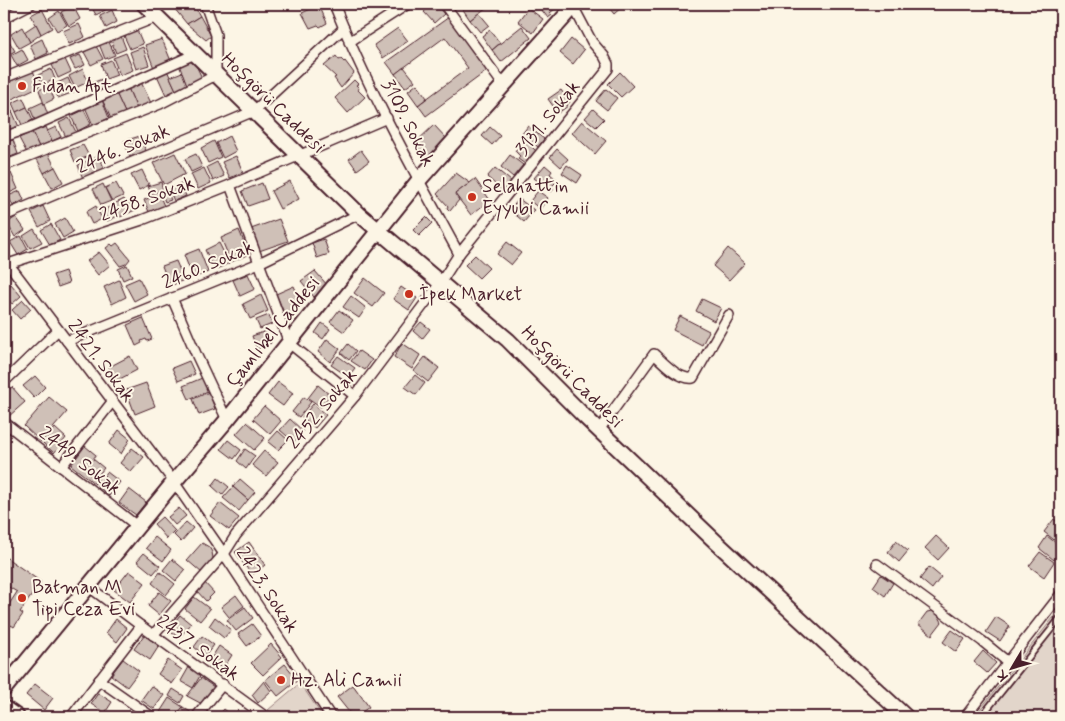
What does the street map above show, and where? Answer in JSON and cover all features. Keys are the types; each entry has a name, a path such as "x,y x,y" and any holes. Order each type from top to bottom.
{"street":[{"path":"4,18 31,4"},
{"name":"Hoşgörü Caddesi","path":"144,4 360,214 508,340 716,542 906,717"},
{"path":"4,166 160,104 216,75 216,35 205,4"},
{"name":"3109. Sokak","path":"334,4 349,42 418,180 459,254"},
{"path":"349,42 408,4"},
{"path":"444,4 504,86"},
{"name":"Çamlıbel Caddesi","path":"4,689 137,526 227,420 418,180 504,86 574,5"},
{"name":"3131. Sokak","path":"441,282 459,254 608,69 604,56 592,42 574,5"},
{"path":"4,78 157,17"},
{"name":"2446. Sokak","path":"4,216 254,111 344,28"},
{"path":"4,138 195,54"},
{"name":"2458. Sokak","path":"5,263 142,220 230,185 387,118"},
{"path":"230,185 289,343 355,396"},
{"name":"2460. Sokak","path":"67,341 259,262 360,214"},
{"name":"2421. Sokak","path":"5,263 174,482"},
{"name":"2452. Sokak","path":"153,635 224,554 236,535 355,396 441,282"},
{"path":"172,298 227,420"},
{"path":"599,430 654,354 672,370 688,379 693,378 730,315"},
{"path":"4,382 58,330"},
{"path":"61,467 112,402"},
{"name":"2449. Sokak","path":"4,422 137,526"},
{"name":"2423. Sokak","path":"174,482 224,554 331,717"},
{"path":"877,564 982,640 1008,663"},
{"name":"2437. Sokak","path":"88,586 266,717"},
{"path":"965,717 1061,594"},
{"path":"70,717 141,626"},
{"path":"99,680 152,717"},
{"path":"196,717 223,684"},
{"path":"4,708 17,717"}],"lane":[{"path":"983,717 1061,617"},
{"path":"1055,624 1061,629"}],"shaded area":[{"path":"1061,608 1061,717 974,717"},
{"path":"300,683 323,717 278,717 268,710"}],"building":[{"path":"72,4 87,4 88,5 76,11"},
{"path":"90,4 107,4 109,8 96,15"},
{"path":"181,4 193,4 200,16 187,24 174,8"},
{"path":"432,4 435,4 444,14 434,23 424,12"},
{"path":"468,4 491,4 470,20 462,8"},
{"path":"537,4 552,4 556,8 550,13 552,15 548,18"},
{"path":"606,4 623,4 624,5 614,14"},
{"path":"319,5 327,23 320,27 318,25 310,28 302,13"},
{"path":"73,6 80,19 69,26 61,12"},
{"path":"528,8 543,19 533,33 518,21"},
{"path":"42,9 52,28 41,34 31,15"},
{"path":"112,10 117,22 106,28 100,16"},
{"path":"59,11 67,25 57,31 49,18"},
{"path":"479,13 489,25 480,32 470,20"},
{"path":"200,16 211,36 206,40 187,24"},
{"path":"449,17 488,70 426,116 418,105 468,68 445,37 395,74 386,62"},
{"path":"36,24 41,34 30,42 24,32"},
{"path":"79,24 85,37 69,44 63,31"},
{"path":"522,26 531,38 501,62 492,50"},
{"path":"22,27 30,42 19,48 11,34"},
{"path":"398,28 408,41 383,58 374,45"},
{"path":"137,30 143,44 130,49 124,36"},
{"path":"490,30 500,43 492,50 482,36"},
{"path":"121,36 126,49 116,53 111,40"},
{"path":"42,39 48,53 36,59 30,45"},
{"path":"162,39 171,61 154,68 145,45"},
{"path":"571,39 584,50 573,64 560,53"},
{"path":"108,40 115,55 105,59 99,44"},
{"path":"9,41 15,51 7,55 4,50 4,44"},
{"path":"96,46 103,59 91,65 84,52"},
{"path":"143,47 149,65 136,69 130,52"},
{"path":"22,49 28,60 17,66 11,55"},
{"path":"126,53 133,70 120,75 113,58"},
{"path":"80,55 85,65 75,69 70,59"},
{"path":"336,56 339,60 345,61 354,73 341,88 334,78 336,77 324,66"},
{"path":"65,59 71,72 58,78 52,65"},
{"path":"193,59 202,78 187,85 179,65"},
{"path":"111,60 117,75 106,79 101,64"},
{"path":"404,67 415,81 405,88 395,74"},
{"path":"166,68 176,90 166,95 156,73"},
{"path":"51,69 55,79 43,85 38,75"},
{"path":"83,69 88,82 75,88 69,76"},
{"name":"Fidan Apt.","path":"33,71 40,86 10,100 4,84"},
{"path":"182,72 187,85 176,90 170,77"},
{"path":"620,72 633,86 621,97 608,84"},
{"path":"68,78 74,92 58,98 53,85"},
{"path":"102,79 107,89 97,93 92,83"},
{"path":"354,80 358,84 356,85 359,88 358,90 365,97 348,113 335,98"},
{"path":"141,82 151,103 137,109 128,88"},
{"path":"417,84 427,98 418,105 408,91"},
{"path":"49,86 54,99 44,104 39,90"},
{"path":"128,88 137,109 126,115 116,93"},
{"path":"606,89 617,98 607,110 596,101"},
{"path":"561,90 570,102 568,106 558,113 548,99"},
{"path":"116,93 126,115 112,121 102,99"},
{"path":"23,98 27,107 16,112 12,103"},
{"path":"8,100 13,113 4,117 4,102"},
{"path":"102,100 109,118 93,125 85,107"},
{"path":"43,102 48,115 35,120 30,108"},
{"path":"27,107 33,120 22,125 16,112"},
{"path":"593,109 604,119 596,127 585,118"},
{"path":"84,110 91,124 78,131 71,116"},
{"path":"13,113 19,127 8,132 4,123 4,117"},
{"path":"69,118 76,132 66,137 59,123"},
{"path":"582,121 606,141 595,154 572,133"},
{"path":"434,125 447,139 427,158 414,144"},
{"path":"528,126 544,139 538,147 522,134"},
{"path":"46,127 52,141 39,147 32,132"},
{"path":"56,127 61,137 52,141 47,131"},
{"path":"490,127 500,136 492,145 482,136"},
{"path":"32,132 39,147 27,153 19,138"},
{"path":"140,136 146,151 130,157 124,141"},
{"path":"229,136 236,151 223,158 216,143"},
{"path":"524,139 536,151 525,164 518,159 520,156 515,151"},
{"path":"13,140 18,154 5,159 4,143"},
{"path":"214,141 221,157 208,163 201,148"},
{"path":"83,145 89,156 75,162 70,150"},
{"path":"557,149 568,159 561,167 550,157"},
{"path":"361,150 369,161 357,170 349,159"},
{"path":"48,153 55,167 44,173 37,159"},
{"path":"175,153 185,174 164,185 153,163"},
{"path":"196,154 202,167 191,172 185,159"},
{"path":"510,155 523,165 513,177 501,167"},
{"path":"99,156 105,170 83,179 78,165"},
{"path":"236,156 243,172 230,178 222,162"},
{"path":"217,162 224,176 213,181 207,167"},
{"path":"545,165 552,171 550,174 560,182 557,185 555,183 551,187 554,189 551,192 534,178"},
{"path":"567,165 582,175 577,183 562,173"},
{"path":"55,167 63,182 52,188 44,173"},
{"path":"204,168 211,183 198,189 191,174"},
{"path":"495,168 511,181 503,191 487,177"},
{"path":"142,170 149,185 139,190 131,175"},
{"path":"11,173 18,189 7,194 4,187 4,177"},
{"path":"456,173 470,183 455,194 459,200 450,211 437,194"},
{"name":"Selahattin Eyyubi Camii","path":"475,179 490,200 471,215 455,194"},
{"path":"290,181 299,199 280,209 271,191"},
{"path":"161,182 163,190 151,194 148,186"},
{"path":"116,183 123,196 112,201 105,188"},
{"path":"262,183 268,199 248,206 242,191"},
{"path":"103,184 111,201 101,205 93,189"},
{"path":"181,184 186,196 174,201 169,189"},
{"path":"166,189 171,200 165,202 161,191"},
{"path":"20,191 24,200 13,206 8,196"},
{"path":"538,191 548,198 540,209 530,201"},
{"path":"159,194 164,206 149,212 144,200"},
{"path":"124,199 128,205 131,203 135,210 120,217 114,204"},
{"path":"519,199 534,210 524,222 510,210"},
{"path":"43,206 50,221 39,227 31,212"},
{"path":"96,206 102,219 92,224 86,212"},
{"path":"111,206 116,217 107,221 102,211"},
{"path":"16,217 25,230 15,237 7,223"},
{"path":"426,217 432,223 419,236 413,230"},
{"path":"65,218 73,232 63,238 55,224"},
{"path":"279,219 288,241 259,251 251,229"},
{"path":"51,224 60,240 50,245 41,230"},
{"path":"4,225 11,237 4,242"},
{"path":"34,229 42,242 30,248 23,236"},
{"path":"239,230 249,254 231,262 221,238"},
{"path":"21,236 28,249 18,255 10,242"},
{"path":"324,239 329,254 317,258 312,243"},
{"path":"507,242 521,253 511,265 497,254"},
{"path":"117,243 130,259 126,264 120,266 106,248 111,244 113,246"},
{"path":"219,243 229,263 215,270 205,250"},
{"path":"728,248 745,263 729,280 713,266"},
{"path":"199,249 208,272 193,278 184,255"},
{"path":"99,252 110,265 98,275 87,261"},
{"path":"475,255 489,268 479,278 465,265"},
{"path":"176,261 184,280 170,286 162,266"},
{"path":"127,265 132,276 123,280 118,269"},
{"path":"65,271 69,283 58,287 53,275"},
{"path":"315,271 328,286 314,297 301,281"},
{"path":"248,274 255,289 240,296 233,280"},
{"path":"139,278 147,294 134,301 125,284"},
{"path":"365,278 384,293 373,307 354,293"},
{"path":"119,280 126,297 112,304 104,287"},
{"path":"11,284 21,296 12,304 4,295 4,291"},
{"path":"294,286 302,304 287,320 276,294"},
{"path":"401,287 417,298 409,310 393,299"},
{"path":"261,295 268,311 250,319 243,304"},
{"path":"351,296 366,308 359,318 343,307"},
{"path":"702,299 721,308 714,321 696,311"},
{"path":"23,300 31,309 20,319 12,310"},
{"path":"339,310 353,320 344,332 330,322"},
{"path":"269,315 272,324 260,329 256,320"},
{"path":"680,316 709,331 702,345 673,330"},
{"path":"143,318 152,339 141,341 142,343 136,346 127,325"},
{"path":"421,322 430,329 422,339 413,331"},
{"path":"322,323 330,329 323,339 315,333"},
{"path":"266,331 271,343 257,349 252,336"},
{"path":"327,339 340,349 330,362 318,352"},
{"path":"402,343 420,355 412,369 394,357"},
{"path":"348,344 356,351 349,360 341,353"},
{"path":"359,351 372,360 365,370 351,361"},
{"path":"130,356 137,370 116,381 109,367"},
{"path":"338,356 355,368 351,373 346,375 331,365"},
{"path":"425,357 439,368 428,382 414,371"},
{"path":"189,361 195,374 178,381 172,368"},
{"path":"415,375 425,383 416,395 405,387"},
{"path":"35,376 45,387 34,398 23,386"},
{"path":"202,378 208,391 189,399 183,386"},
{"path":"278,382 293,393 283,406 268,395"},
{"path":"146,383 155,406 135,414 126,390"},
{"path":"318,385 330,395 321,407 308,398"},
{"path":"12,387 25,402 8,417 4,413 4,394"},
{"path":"209,392 215,409 199,415 193,399"},
{"path":"49,397 67,412 41,442 24,426"},
{"path":"304,397 311,402 299,417 292,412"},
{"path":"313,404 326,415 315,428 302,417"},
{"path":"264,406 281,421 270,434 253,419"},
{"path":"290,419 303,431 294,442 280,430"},
{"path":"247,422 265,438 254,450 236,434"},
{"path":"55,428 66,438 54,453 43,443"},
{"path":"119,430 130,439 121,454 109,444"},
{"path":"278,431 288,440 278,450 268,442"},
{"path":"228,440 241,450 234,459 221,449"},
{"path":"85,446 96,455 93,459 104,468 95,484 71,465"},
{"path":"132,448 144,457 131,472 120,463"},
{"path":"245,449 255,456 246,469 237,461"},
{"path":"264,451 278,462 266,476 252,465"},
{"path":"107,472 120,482 109,496 97,486"},
{"path":"218,478 229,487 222,495 212,486"},
{"path":"240,479 255,492 248,500 233,487"},
{"path":"233,487 248,500 239,511 223,498"},
{"path":"129,489 146,502 136,515 119,503"},
{"path":"220,503 239,518 229,530 210,516"},
{"path":"179,508 186,516 175,525 168,517"},
{"path":"162,517 175,531 167,539 154,524"},
{"path":"1054,519 1061,525 1061,539 1058,543 1044,532"},
{"path":"186,522 193,528 181,542 174,535"},
{"path":"936,536 949,548 938,560 925,548"},
{"path":"1047,536 1061,547 1061,551 1054,560 1039,548"},
{"path":"155,537 171,550 163,561 146,548"},
{"path":"896,541 908,551 899,562 888,552"},
{"path":"249,542 265,565 252,575 235,552"},
{"path":"202,543 209,547 213,558 212,562 202,573 187,560"},
{"path":"1040,552 1054,562 1044,577 1029,566"},
{"path":"144,553 160,566 153,574 137,561"},
{"name":"Batman M Tipi Ceza Evi","path":"4,556 41,582 20,612 23,614 14,627 11,625 4,636 4,603 8,606 17,592 7,586 4,591"},
{"path":"172,559 185,570 176,581 163,570"},
{"path":"929,567 941,577 932,589 920,579"},
{"path":"129,571 145,583 130,602 114,590"},
{"path":"160,572 175,584 166,595 152,583"},
{"path":"881,575 893,583 885,596 873,587"},
{"path":"204,582 214,593 206,601 196,590"},
{"path":"159,592 171,601 159,615 148,606"},
{"path":"236,595 244,606 229,617 221,607"},
{"path":"194,597 210,609 200,621 185,609"},
{"path":"245,607 253,618 236,631 227,620"},
{"path":"932,611 938,615 942,622 932,635 918,624 927,612"},
{"path":"180,615 191,624 179,638 168,630"},
{"path":"215,617 231,630 224,638 209,626"},
{"path":"996,617 1010,626 1000,641 986,632"},
{"path":"116,619 127,628 117,642 106,633"},
{"path":"252,624 261,636 247,646 238,634"},
{"path":"952,630 965,639 956,652 943,642"},
{"path":"144,635 159,646 150,660 134,649"},
{"path":"202,636 214,645 205,656 194,647"},
{"path":"271,644 282,657 263,675 251,663"},
{"path":"219,646 232,655 223,669 210,660"},
{"path":"983,651 996,663 987,673 974,662"},
{"path":"123,659 139,671 127,687 111,675"},
{"path":"168,660 182,670 172,684 158,674"},
{"name":"Hz. Ali Camii","path":"285,664 298,680 278,696 265,680"},
{"path":"189,667 201,674 193,688 181,681"},
{"path":"201,678 214,687 202,704 187,696"},
{"path":"264,681 271,691 258,703 252,695"},
{"path":"35,684 53,698 44,710 26,695"},
{"path":"353,685 369,707 355,717 337,697"},
{"path":"151,686 164,695 154,709 141,700"},
{"path":"173,689 184,696 180,703 169,696"},
{"path":"98,693 112,702 105,713 91,704"},
{"path":"169,698 183,707 175,717 168,717 160,712"},
{"path":"183,707 193,714 190,717 175,717"},
{"path":"224,709 234,717 217,717"}],"place":[{"name":"Fidan Apt.","path":"22,86"},
{"name":"Selahattin Eyyubi Camii","path":"472,197"},
{"name":"İpek Market","path":"409,294"},
{"name":"Batman M Tipi Ceza Evi","path":"22,598"},
{"name":"Hz. Ali Camii","path":"281,680"}]}
